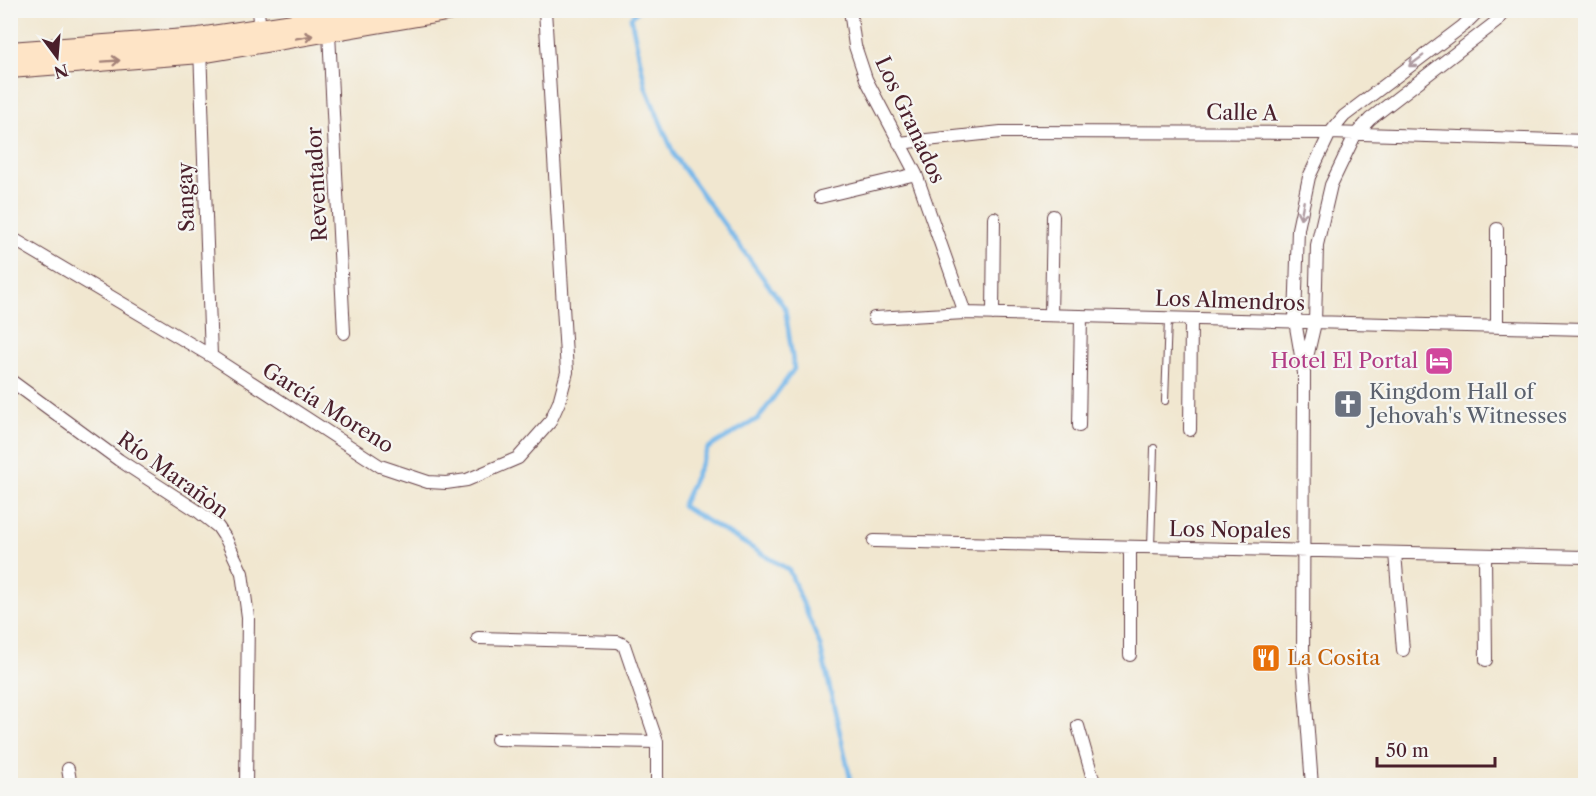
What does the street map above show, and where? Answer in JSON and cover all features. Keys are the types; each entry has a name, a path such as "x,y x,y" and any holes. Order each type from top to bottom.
{"main road":[{"path":"10,69 261,37 380,10"},
{"path":"261,37 329,33 458,10"},
{"path":"10,51 200,46"}],"street":[{"path":"258,10 261,37"},
{"name":"García Moreno","path":"10,237 211,356 380,466 407,477 446,483 467,480 502,466 518,458 531,447 550,422 559,402 567,372 545,10"},
{"name":"Los Granados","path":"850,10 855,46 866,79 916,174 965,313"},
{"path":"1312,785 1303,664 1304,373 1295,321 1298,230 1309,177 1330,133 1344,116 1463,26 1479,10"},
{"path":"1304,373 1315,323 1317,245 1331,185 1355,135 1370,118 1496,22 1504,10"},
{"name":"Reventador","path":"329,33 344,333"},
{"name":"Sangay","path":"200,46 211,356"},
{"name":"Calle A","path":"899,143 1001,132 1330,133 1586,141"},
{"path":"820,197 916,174"},
{"path":"1051,315 1053,216"},
{"path":"993,314 994,218"},
{"path":"1497,229 1497,327"},
{"name":"Los Almendros","path":"874,318 965,313 1586,329"},
{"path":"1079,426 1081,316"},
{"path":"1190,430 1191,319"},
{"name":"Río Marañòn","path":"10,380 119,460 199,512 218,527 226,539 242,573 248,617 246,786"},
{"name":"Los Nopales","path":"874,541 1586,557"},
{"path":"1130,548 1130,655"},
{"path":"1395,553 1403,650"},
{"path":"1485,555 1486,660"},
{"path":"478,638 618,642 624,645 657,742 657,786"},
{"path":"1078,726 1095,786"},
{"path":"497,739 657,742"},
{"path":"68,769 72,786"}],"lane":[{"path":"1165,400 1168,318"},
{"path":"1151,547 1155,448"},
{"path":"1312,785 1342,782"}],"waterway":[{"path":"638,10 631,18 646,88 675,157 785,308 794,369 759,418 708,448 682,506 789,570 820,645 852,786"}],"place":[{"name":"Hotel El Portal","path":"1439,361"},
{"name":"Kingdom Hall of Jehovah's Witnesses","path":"1348,404"},
{"name":"La Cosita","path":"1266,658"}]}
